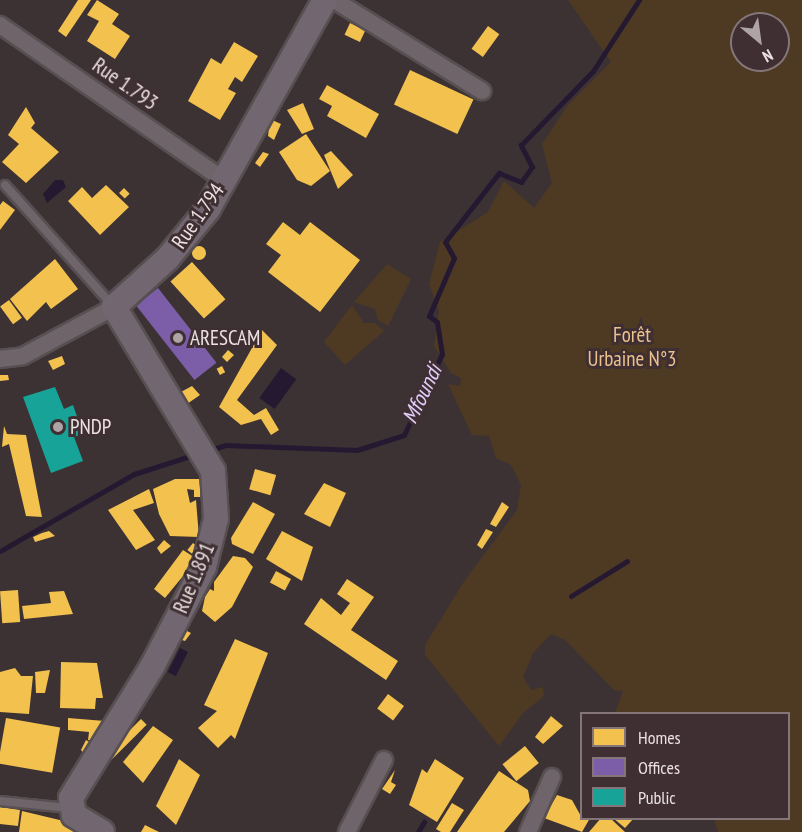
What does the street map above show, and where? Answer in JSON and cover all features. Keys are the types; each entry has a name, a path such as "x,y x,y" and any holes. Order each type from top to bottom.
{"street":[{"name":"Rue 1.794","path":"0,359 23,356 114,307 191,231 224,180 325,0"},
{"path":"334,0 482,91"},
{"name":"Rue 1.793","path":"0,25 224,180"},
{"name":"Rue 1.891","path":"69,808 204,567 216,519 213,471 196,436 114,307"},
{"path":"347,832 384,760"},
{"path":"528,832 552,777"},
{"path":"69,808 102,832"}],"lane":[{"path":"5,185 87,270 114,307"},
{"path":"0,801 69,808"}],"green space":[{"name":"Forêt Urbaine N°3","path":"568,0 802,0 802,832 718,832 714,820 790,820 790,712 615,712 623,691 614,690 565,640 551,634 533,653 523,677 531,690 543,687 544,696 523,713 499,746 425,655 425,645 463,583 517,510 521,485 511,465 496,458 489,436 472,435 448,384 460,386 461,378 451,373 434,346 439,311 429,284 440,242 488,212 504,181 534,208 552,183 542,144 568,105 611,62"},
{"path":"387,264 411,279 388,326 378,320 375,309 354,302"},
{"path":"352,305 364,323 375,323 384,331 345,365 324,342"}],"shaded area":[{"path":"55,180 63,180 66,187 47,203 43,194"},
{"path":"281,368 296,379 275,409 259,398"},
{"path":"180,648 188,652 176,676 168,672"}],"building: Homes":[{"path":"78,0 91,0 66,37 58,31"},
{"path":"97,0 119,14 112,24 130,36 115,59 87,41 99,21 87,15"},
{"path":"350,23 365,30 360,42 345,35"},
{"path":"488,26 499,34 483,57 472,49"},
{"path":"234,42 258,56 242,82 235,77 228,89 236,93 220,120 188,101 211,58 221,64"},
{"path":"410,70 473,100 457,134 394,104"},
{"path":"327,85 379,114 366,138 327,116 332,106 319,99"},
{"path":"303,103 314,129 302,134 287,110"},
{"path":"26,107 35,123 31,128 59,152 26,183 2,162 19,144 8,135"},
{"path":"270,119 281,124 274,140 268,136"},
{"path":"306,134 330,171 311,186 297,180 279,152"},
{"path":"331,151 353,175 338,189 324,155"},
{"path":"263,152 269,154 260,167 255,163"},
{"path":"106,185 129,207 100,235 68,201 82,187 92,198"},
{"path":"124,188 130,194 125,199 119,193"},
{"path":"3,201 15,210 0,230 0,205"},
{"path":"283,222 300,235 310,222 360,260 320,312 268,272 281,255 266,244"},
{"path":"196,246 202,246 206,253 202,260 196,260 192,256 192,250"},
{"path":"55,259 78,289 51,309 46,302 27,321 10,299"},
{"path":"192,262 225,299 204,319 170,281"},
{"path":"9,300 22,318 13,324 0,306"},
{"path":"262,330 277,345 237,400 254,415 266,408 279,430 271,435 261,419 241,425 219,407"},
{"path":"228,350 234,355 227,362 222,357"},
{"path":"62,356 65,364 53,370 48,361"},
{"path":"222,366 225,372 220,375 217,369"},
{"path":"0,375 8,375 9,380 0,381"},
{"path":"192,386 200,395 187,404 179,393"},
{"path":"4,426 7,434 26,435 42,517 26,516 9,444 2,447"},
{"path":"255,469 276,475 270,495 249,489"},
{"path":"175,479 206,479 206,497 194,497 194,490 187,489 190,503 196,500 199,537 170,536 159,514 153,489"},
{"path":"324,483 346,493 330,527 304,514"},
{"path":"149,489 154,503 133,510 155,540 136,550 108,510"},
{"path":"253,502 275,514 253,554 232,544 231,538"},
{"path":"502,502 509,507 496,527 490,524"},
{"path":"486,529 493,532 482,549 477,545"},
{"path":"49,531 55,536 35,542 33,537"},
{"path":"282,531 313,547 302,581 266,559"},
{"path":"164,540 171,546 161,554 157,548"},
{"path":"193,543 198,547 192,554 187,550"},
{"path":"183,550 197,559 165,598 154,589"},
{"path":"233,556 245,558 253,567 232,607 215,622 202,611 205,597 210,589 214,591 214,582"},
{"path":"276,571 291,579 285,590 270,582"},
{"path":"347,579 374,597 351,630 398,661 386,680 304,624 321,598 341,615 350,603 337,594"},
{"path":"18,590 20,622 2,623 0,591"},
{"path":"64,591 73,614 24,619 22,606 51,603 49,592"},
{"path":"185,630 191,633 185,641 179,639"},
{"path":"235,639 268,653 235,739 231,735 218,748 198,728 217,711 204,705"},
{"path":"61,662 97,663 103,698 96,698 95,709 60,708"},
{"path":"15,668 21,676 33,676 29,714 0,712 0,672"},
{"path":"50,670 45,693 36,693 35,672"},
{"path":"388,694 404,706 393,720 377,708"},
{"path":"551,716 563,726 543,744 535,737"},
{"path":"6,718 60,728 52,773 0,764"},
{"path":"68,718 105,721 97,742 88,740 89,732 68,730"},
{"path":"141,719 147,725 108,763 103,757"},
{"path":"153,726 173,740 143,783 123,762"},
{"path":"86,740 94,745 84,754 81,750"},
{"path":"525,746 539,763 516,781 502,764"},
{"path":"179,759 200,775 176,825 156,806"},
{"path":"435,759 464,778 437,822 409,805 422,769 427,773"},
{"path":"395,770 391,782 396,785 390,794 382,789"},
{"path":"499,771 528,790 530,801 504,832 457,832"},
{"path":"557,795 572,800 580,814 580,820 589,820 582,832 544,818"},
{"path":"452,803 464,810 450,832 441,832 436,829"},
{"path":"0,807 20,810 18,826 0,824"},
{"path":"22,811 68,822 90,832 19,832"},
{"path":"599,820 612,820 625,832 589,832"},
{"path":"615,820 632,820 625,828"},
{"path":"145,825 159,832 141,832"}],"building: Offices":[{"name":"ARESCAM","path":"158,288 216,363 194,380 136,305"}],"building: Public":[{"path":"55,387 64,409 73,405 83,434 74,437 83,461 51,473 23,397"}],"waterway":[{"name":"Mfoundi","path":"207,451 226,445 357,450 404,435 442,354 437,322 429,316 454,258 445,242 499,173 521,182 532,167 521,145 593,71 639,0"},
{"name":"Mfoundi","path":"0,551 134,474 196,454"},
{"path":"571,596 627,561"},
{"path":"418,832 424,822"}],"place":[{"name":"ARESCAM","path":"178,338"},
{"name":"PNDP","path":"58,427"}]}
